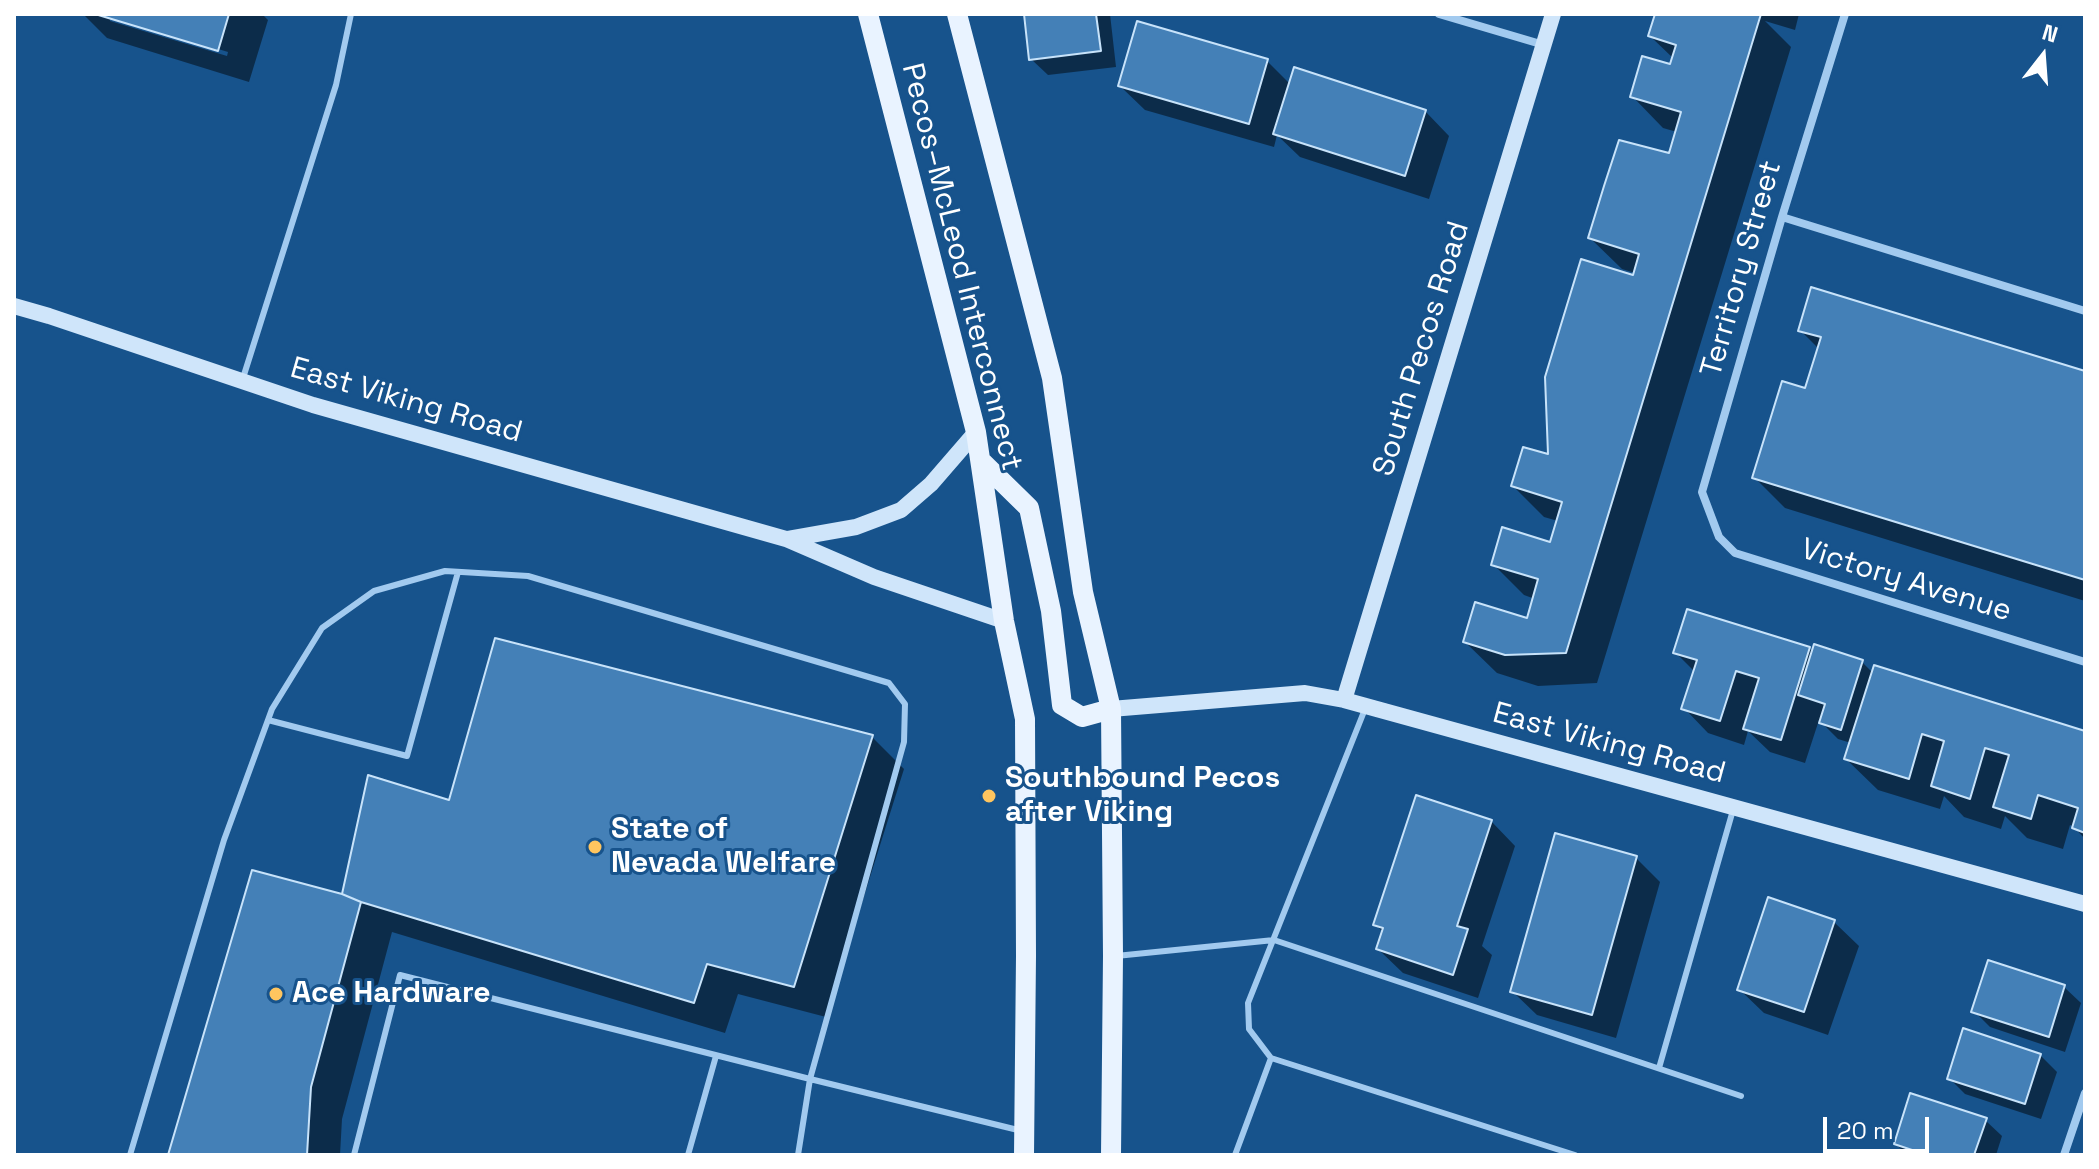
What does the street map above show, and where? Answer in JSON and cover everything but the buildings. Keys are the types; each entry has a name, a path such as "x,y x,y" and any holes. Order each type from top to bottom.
{"main road":[{"name":"Pecos–McLeod Interconnect","path":"868,14 976,432 1004,621 1025,719 1024,1155"},
{"name":"Pecos–McLeod Interconnect","path":"957,14 1052,378 1083,592 1111,709 1111,1155"},
{"path":"980,460 1029,508 1051,611 1062,705 1082,717 1111,709"}],"street":[{"path":"1439,14 1544,45"},
{"name":"South Pecos Road","path":"1344,700 1553,14"},
{"name":"Territory Street","path":"1719,537 1702,492 1845,14"},
{"path":"1782,217 2085,311"},
{"name":"East Viking Road","path":"14,306 313,405 786,539 874,577 1004,621"},
{"name":"East Viking Road","path":"786,539 856,527 901,510 931,484 976,432"},
{"name":"Victory Avenue","path":"1719,537 1735,553 2085,662"},
{"name":"East Viking Road","path":"1111,709 1305,693 1344,700 2085,904"},
{"path":"2064,1155 2085,1093"}],"lane":[{"path":"242,381 336,85 351,14"},
{"path":"130,1155 224,840 272,709 322,628 374,591 445,571 528,576 889,683 905,704 904,742 810,1079 798,1155"},
{"path":"268,720 407,756 458,572"},
{"path":"1366,706 1248,1003 1249,1029 1271,1058 1575,1155"},
{"path":"1659,1068 1734,807"},
{"path":"1113,956 1274,940 1741,1096"},
{"path":"354,1155 400,975 1025,1132"},
{"path":"688,1155 716,1056"},
{"path":"1235,1155 1271,1058"}],"place":[{"name":"Southbound Pecos after Viking","path":"989,796"},
{"name":"State of Nevada Welfare","path":"595,847"},
{"name":"Ace Hardware","path":"276,994"}]}
